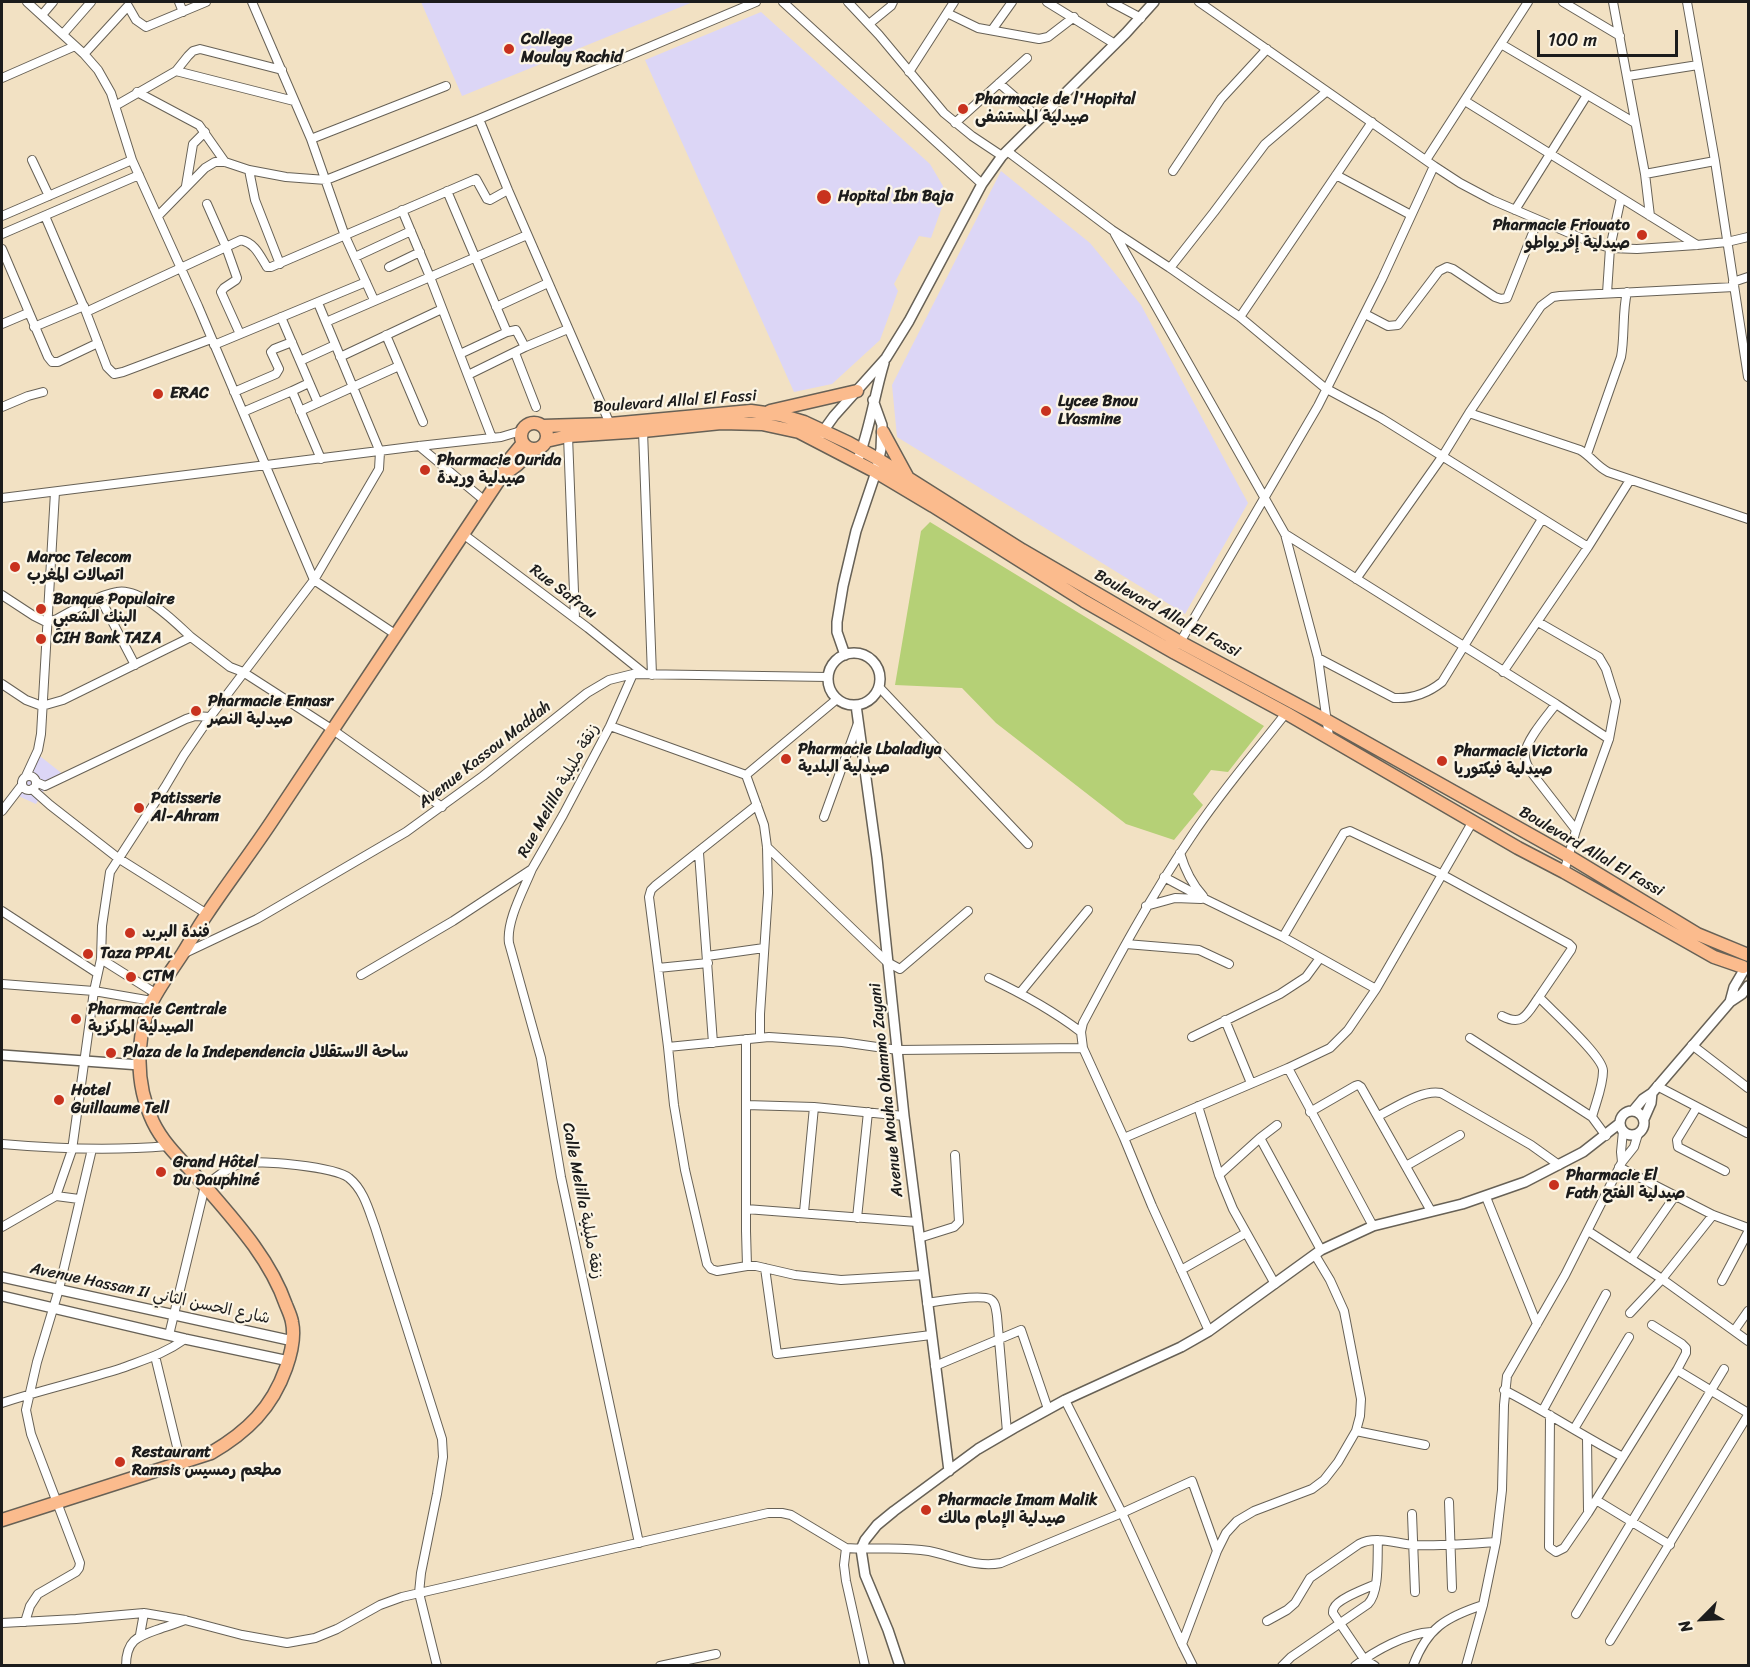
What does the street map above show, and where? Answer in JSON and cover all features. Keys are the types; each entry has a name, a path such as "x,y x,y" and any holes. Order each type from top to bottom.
{"main road":[{"path":"766,412 857,391"},
{"name":"Boulevard Allal El Fassi","path":"543,426 610,424 751,411 793,418 820,436 859,456 876,472 1084,601 1326,720 1570,857 1746,965"},
{"path":"2,1520 211,1453 234,1439 254,1421 269,1403 284,1375 293,1341 292,1321 281,1289 268,1265 160,1134 147,1108 141,1080 142,1032 154,997 207,914 251,852 501,477 509,460 525,441 530,423 543,426 546,431 546,441 541,447 525,441"},
{"name":"Boulevard Allal El Fassi","path":"546,441 568,436 721,423 762,424 820,436"},
{"path":"883,432 909,479"},
{"name":"Boulevard Allal El Fassi","path":"859,456 878,459 1178,648 1518,848 1714,957 1746,965"}],"street":[{"path":"27,2 84,54 105,83 115,106 132,160 315,580 395,634"},
{"path":"42,15 53,2"},
{"path":"63,34 91,2"},
{"path":"84,54 128,4 137,2"},
{"path":"179,2 183,12"},
{"path":"128,4 136,20 146,27 206,2"},
{"path":"252,2 311,139 345,236 374,300"},
{"path":"158,216 205,168 215,162 225,162 249,170 286,177 326,180 756,2"},
{"path":"783,2 982,184"},
{"path":"848,2 956,123 1240,317 1325,388 1382,418 1588,547"},
{"path":"869,24 893,2"},
{"path":"992,30 1012,2"},
{"path":"1047,2 1115,44"},
{"path":"1111,2 1141,18"},
{"path":"820,436 834,416 886,358 909,321 982,184 1004,154 1056,105 1154,2"},
{"path":"1199,2 1434,166 1476,192 1538,220 1610,248 1637,249 1697,245 1749,237"},
{"path":"1426,160 1528,2"},
{"path":"1563,2 1620,36"},
{"path":"1613,2 1645,174 1650,216"},
{"path":"1687,2 1749,377"},
{"path":"909,72 947,13 950,3"},
{"path":"947,13 972,26 1042,39 1074,17"},
{"path":"1501,44 1635,123"},
{"path":"2,78 75,46"},
{"path":"115,106 176,71 193,51 200,49 282,70"},
{"path":"1173,171 1221,99 1267,49"},
{"path":"956,123 1027,58"},
{"path":"1628,76 1698,65"},
{"path":"176,71 294,100"},
{"path":"999,83 1040,118"},
{"path":"311,139 446,86"},
{"path":"137,92 199,125 225,162"},
{"path":"1170,268 1265,144 1326,92"},
{"path":"1515,210 1587,95"},
{"path":"1465,101 1697,245"},
{"path":"478,119 610,424"},
{"path":"1240,317 1372,122"},
{"path":"186,188 192,148 196,140 205,132"},
{"path":"32,160 49,196"},
{"path":"2,216 132,160"},
{"path":"1645,174 1715,161"},
{"path":"1178,648 1318,406 1325,388 1365,314 1434,166"},
{"path":"249,170 255,200 280,264"},
{"path":"1336,175 1411,215"},
{"path":"2,234 139,176"},
{"path":"34,327 85,309 244,240 258,252 267,267 280,264 476,179 487,199 490,200 508,190"},
{"path":"447,191 507,332"},
{"path":"1607,293 1610,248 1621,198"},
{"path":"207,204 237,279 221,292 240,334"},
{"path":"402,210 492,438"},
{"path":"45,216 107,367 114,374 240,334 366,282"},
{"path":"1365,314 1388,326 1398,325 1439,271 1447,267 1454,269 1495,297 1507,298 1538,220"},
{"path":"1112,230 1285,534 1318,658 1329,738"},
{"path":"355,257 411,231"},
{"path":"326,322 527,235"},
{"path":"2,249 34,327 52,362 58,362 99,343"},
{"path":"389,267 420,252"},
{"path":"1356,579 1547,301 1560,296 1734,284 1749,278"},
{"path":"496,307 548,283"},
{"path":"1587,454 1621,357 1625,301 1628,292"},
{"path":"56,1196 72,1150 94,991 101,959 102,926 110,872 210,717 315,580 380,464 380,452 318,303"},
{"path":"340,357 442,309"},
{"path":"2,324 28,313"},
{"path":"281,317 318,403"},
{"path":"468,375 568,329"},
{"path":"460,354 516,330 525,347"},
{"path":"386,335 423,422"},
{"path":"234,392 276,374 279,369 272,352 292,342"},
{"path":"300,361 335,345"},
{"path":"515,352 536,407"},
{"path":"859,456 870,423 873,400 886,358"},
{"path":"300,411 399,366"},
{"path":"243,412 309,383"},
{"path":"292,391 321,459"},
{"path":"2,407 43,392"},
{"path":"845,655 839,641 837,622 843,586 858,522 876,472 883,432 873,400"},
{"path":"1469,413 1580,450 1602,469 1630,480 1749,519"},
{"path":"643,431 648,674"},
{"path":"568,436 575,618"},
{"path":"2,498 501,437 525,441"},
{"path":"419,446 485,501"},
{"path":"1503,672 1588,547 1630,480"},
{"path":"2,811 22,785 38,750 41,734 55,492"},
{"path":"1318,658 1394,698 1404,699 1433,690 1442,682 1542,519"},
{"name":"Rue Safrou","path":"463,534 648,674"},
{"path":"1285,534 1609,739"},
{"path":"2,595 46,622 118,591 139,596 164,613 230,668 243,672 333,730 442,807"},
{"path":"100,598 135,665"},
{"path":"1538,622 1599,657 1603,662 1616,701 1609,739 1576,830 1564,872"},
{"path":"2,684 26,700 42,706 63,700 191,636"},
{"path":"862,654 869,658 879,671 879,687 870,699 856,705 837,699 831,690 828,677 833,663 845,655 862,654"},
{"name":"Avenue Kassou Maddah","path":"182,954 257,919 406,832 483,777 587,693 609,680 633,674 828,677"},
{"name":"Rue Melilla زنقة مليلية","path":"361,975 461,916 532,869 610,726 633,674"},
{"path":"879,687 1028,844"},
{"path":"746,775 837,699"},
{"path":"1556,704 1528,743 1525,753 1526,762 1531,772 1576,830"},
{"name":"Avenue Mouha Ohammo Zayani","path":"856,705 877,858 904,1116 949,1471"},
{"path":"1209,1331 1083,1048 1081,1032 1083,1023 1164,877 1216,802 1286,713"},
{"path":"22,785 28,790 34,785 45,786 186,719 195,716 210,717"},
{"path":"824,817 858,723"},
{"path":"610,726 746,775 764,825 767,847 768,892 760,1037"},
{"path":"26,776 33,777 34,785 51,805 118,858 207,914"},
{"path":"758,805 649,893 674,1105 685,1170 707,1264 711,1269 717,1271 747,1266 795,1275 841,1280 924,1275"},
{"path":"1124,1138 1330,1048 1348,1030 1376,988 1473,821"},
{"path":"1283,937 1344,833 1350,831 1442,874 1572,947 1526,1015 1517,1021 1502,1016"},
{"path":"767,847 887,962 900,969 968,911"},
{"path":"699,853 713,1043"},
{"path":"1180,853 1193,884 1205,899"},
{"name":"Calle Melilla زنقة مليلية","path":"532,869 515,911 509,932 509,943 541,1058 561,1178 639,1543"},
{"path":"1164,877 1283,937 1376,988"},
{"path":"1146,906 1175,898 1205,899"},
{"path":"1020,993 1088,910"},
{"path":"2,911 97,973"},
{"path":"1126,944 1199,950 1229,964"},
{"path":"658,968 764,948"},
{"path":"1192,1037 1280,994 1306,977 1320,958"},
{"path":"101,959 154,997"},
{"path":"1730,1002 1734,987 1746,965"},
{"path":"989,978 1020,993 1081,1032"},
{"path":"2,984 154,997"},
{"path":"1621,1165 1622,1127 1620,1119 1625,1113 1633,1111 1654,1090 1730,1002 1749,986"},
{"path":"1539,998 1602,1064 1600,1089 1592,1117"},
{"path":"1225,1020 1251,1083"},
{"path":"668,1047 760,1037 842,1042 898,1050 1083,1048"},
{"path":"1470,1038 1592,1117 1606,1136"},
{"path":"746,1040 747,1266"},
{"path":"1692,1045 1749,1088"},
{"path":"2,1055 140,1065"},
{"path":"1288,1068 1373,1226"},
{"path":"1310,1112 1358,1085 1361,1087 1431,1211"},
{"path":"1654,1090 1696,1107 1748,1133"},
{"path":"1466,1665 1483,1605 1496,1542 1502,1490 1504,1390 1507,1376 1588,1231 1621,1165 1634,1146 1638,1134 1644,1127 1644,1119 1654,1090"},
{"path":"1378,1116 1420,1095 1433,1091 1441,1093 1531,1145 1559,1165"},
{"path":"746,1105 814,1107 904,1116"},
{"path":"1198,1106 1219,1175 1233,1209 1275,1284"},
{"path":"804,1212 814,1107"},
{"path":"1696,1107 1677,1140 1678,1147 1725,1171"},
{"path":"1633,1111 1644,1119"},
{"path":"857,1218 868,1112"},
{"path":"1219,1175 1277,1125"},
{"path":"1622,1127 1630,1135 1638,1134"},
{"path":"900,1665 888,1630 864,1575 861,1549 877,1525 978,1449 1065,1400 1181,1347 1209,1331 1318,1253 1373,1226 1486,1197 1526,1182 1583,1152 1622,1127"},
{"path":"1406,1166 1460,1135"},
{"path":"1182,1644 1226,1533 1237,1521 1254,1511 1312,1489 1324,1480 1338,1462 1356,1431 1360,1416 1361,1399 1344,1311 1318,1253 1260,1138"},
{"path":"2,1144 72,1150 168,1146"},
{"path":"24,1622 38,1594 76,1572 80,1563 27,1419 26,1410 36,1362 59,1289 92,1149"},
{"path":"919,1238 954,1227 959,1222 955,1155"},
{"path":"169,1335 204,1186 240,1164 261,1162 336,1172 351,1179 362,1193 375,1227 442,1439 443,1457 419,1593 437,1665"},
{"path":"1621,1165 1675,1196 1749,1230 1722,1281"},
{"path":"2,1227 56,1196 79,1199"},
{"path":"1631,1259 1675,1196"},
{"path":"1486,1197 1537,1324"},
{"path":"746,1209 917,1222"},
{"path":"1630,1313 1662,1279 1713,1215"},
{"path":"1588,1231 1662,1279 1749,1341"},
{"path":"1182,1270 1246,1233"},
{"path":"765,1268 777,1354 931,1335"},
{"name":"Avenue Hassan II شارع الحسن الثاني","path":"2,1277 293,1341"},
{"path":"1606,1294 1546,1412 1549,1547 1553,1551 1560,1551 1588,1513 1686,1353 1686,1348 1682,1344 1652,1325"},
{"name":"Avenue Hassan II شارع الحسن الثاني","path":"2,1296 289,1361"},
{"path":"927,1302 972,1298 989,1299 996,1306 1007,1432"},
{"path":"1734,1331 1749,1311"},
{"path":"936,1366 1019,1329 1022,1330 1048,1409"},
{"path":"1575,1429 1629,1337"},
{"path":"3,1401 93,1377 155,1356 185,1339"},
{"path":"155,1356 181,1463"},
{"path":"1576,1614 1724,1369"},
{"path":"1610,1641 1749,1414 1677,1370"},
{"path":"1504,1390 1623,1457"},
{"path":"1065,1400 1122,1513 1193,1665"},
{"path":"1356,1431 1425,1444"},
{"path":"1587,1438 1588,1513"},
{"path":"2,1623 144,1613 287,1643 315,1638 381,1605 419,1593 768,1513 791,1515 846,1548 889,1547 929,1551 984,1566 1015,1558 1192,1481 1217,1551"},
{"path":"1596,1500 1670,1545"},
{"path":"1449,1502 1452,1588"},
{"path":"1412,1514 1415,1592"},
{"path":"1267,1621 1295,1603 1310,1578 1368,1540 1378,1539 1413,1545 1496,1542"},
{"path":"1282,1665 1373,1599 1378,1539"},
{"path":"846,1548 844,1565 846,1581 865,1665"},
{"path":"1375,1665 1364,1659 1339,1623 1333,1613 1333,1608 1336,1604 1376,1584"},
{"path":"1413,1665 1418,1651 1431,1632 1447,1619 1483,1605"},
{"path":"140,1635 144,1613"},
{"path":"126,1665 126,1652 140,1635 185,1620"},
{"path":"1356,1665 1414,1634 1431,1632"},
{"path":"660,1665 716,1654"}],"shaded area":[{"name":"College Moulay Rachid","path":"421,2 693,2 462,96"},
{"name":"Hopital Ibn Baja","path":"761,12 930,164 943,186 942,207 931,238 919,236 894,284 898,291 880,340 832,384 794,392 645,60"},
{"name":"Lycee Bnou LYasmine","path":"1001,171 1090,243 1141,305 1248,503 1185,614 897,437 892,385"},
{"path":"36,753 64,775 49,782 36,804 14,794"}],"green space":[{"path":"930,522 1264,726 1228,772 1211,770 1193,794 1203,805 1174,840 1126,824 996,723 962,688 895,685 921,531"}],"place":[{"name":"College Moulay Rachid","path":"509,49"},
{"name":"Pharmacie de l'Hopital صيدلية المستشفى","path":"963,109"},
{"name":"Hopital Ibn Baja","path":"824,197"},
{"name":"Pharmacie Friouato صيدلية إفريواطو","path":"1642,235"},
{"name":"ERAC","path":"158,394"},
{"name":"Lycee Bnou LYasmine","path":"1046,411"},
{"name":"Pharmacie Ourida صيدلية وريدة","path":"425,470"},
{"name":"Maroc Telecom اتصالات المغرب","path":"15,567"},
{"name":"Banque Populaire البنك الشعبي","path":"41,609"},
{"name":"CIH Bank TAZA","path":"41,639"},
{"name":"Pharmacie Ennasr صيدلية النصر","path":"196,711"},
{"name":"Pharmacie Lbaladiya صيدلية البلدية","path":"786,759"},
{"name":"Pharmacie Victoria صيدلية فيكتوريا","path":"1442,761"},
{"name":"Patisserie Al-Ahram","path":"139,808"},
{"name":"فندة البريد","path":"130,933"},
{"name":"Taza PPAL","path":"88,954"},
{"name":"CTM","path":"131,977"},
{"name":"Pharmacie Centrale الصيدلية المركزية","path":"76,1019"},
{"name":"Plaza de la Independencia ساحة الاستقلال","path":"111,1053"},
{"name":"Hotel Guillaume Tell","path":"59,1100"},
{"name":"Grand Hôtel Du Dauphiné","path":"161,1172"},
{"name":"Pharmacie El Fath صيدلية الفتح","path":"1554,1185"},
{"name":"Restaurant Ramsis مطعم رمسيس","path":"120,1462"},
{"name":"Pharmacie Imam Malik صيدلية الإمام مالك","path":"926,1510"}]}
